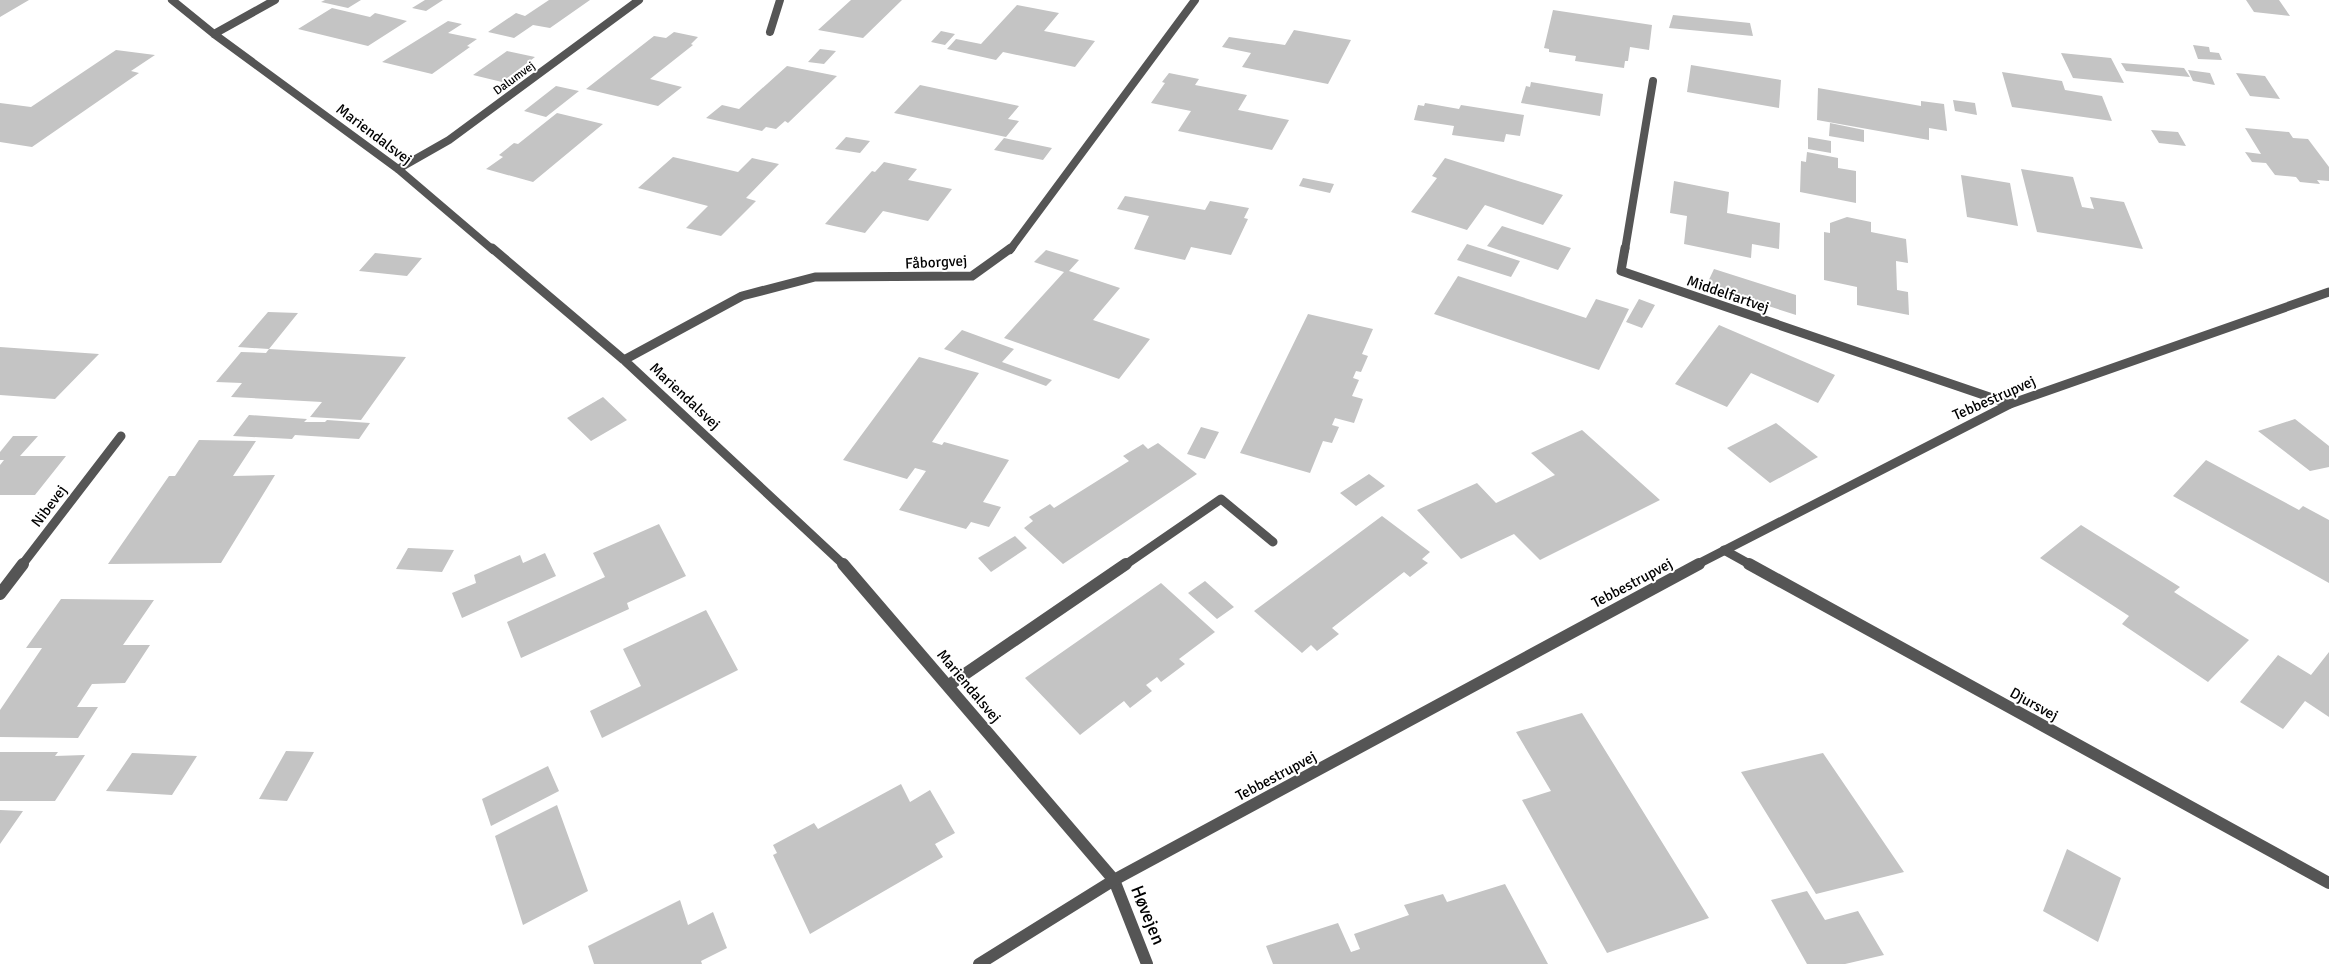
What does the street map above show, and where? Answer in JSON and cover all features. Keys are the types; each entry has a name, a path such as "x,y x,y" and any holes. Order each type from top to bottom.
{"street":[{"name":"Mariendalsvej","path":"172,0 214,34 398,169 624,360 854,574 1114,880"},
{"path":"214,34 275,0"},
{"name":"Dalumvej","path":"398,169 449,140 640,0"},
{"path":"770,32 780,0"},
{"name":"Fåborgvej","path":"624,360 742,296 816,277 972,276 1010,251 1195,0"},
{"name":"Middelfartvej","path":"1653,81 1621,272 2010,404"},
{"name":"Tebbestrupvej","path":"979,964 1114,880 1724,550 2010,404 2329,292"},
{"name":"Nibevej","path":"0,594 122,436"},
{"path":"949,685 1220,499 1273,542"},
{"name":"Djursvej","path":"1724,550 2329,883"},
{"name":"Høvejen","path":"1114,880 1147,964"}],"building":[{"path":"0,0 29,0 0,17"},
{"path":"325,0 361,0 348,8 321,2"},
{"path":"425,0 443,0 426,11 412,8"},
{"path":"549,0 590,0 550,28 533,25 514,38 488,32 516,13 525,16"},
{"path":"851,0 902,0 863,38 818,30"},
{"path":"2246,0 2279,0 2290,16 2254,12"},
{"path":"1017,5 1059,13 1044,31 1095,41 1075,67 1003,52 996,60 947,49 956,39 981,44"},
{"path":"332,8 370,17 375,13 407,21 368,46 298,29"},
{"path":"1553,10 1652,25 1649,50 1630,47 1628,61 1625,61 1624,68 1575,61 1576,56 1549,52 1549,49 1544,48"},
{"path":"1673,15 1750,23 1753,36 1669,28"},
{"path":"448,21 462,24 448,33 477,39 467,46 470,47 432,74 382,62"},
{"path":"1294,30 1351,40 1328,84 1242,67 1251,53 1222,47 1229,37 1285,45"},
{"path":"941,31 955,34 945,45 931,42"},
{"path":"674,32 698,37 691,44 693,45 650,79 682,87 658,106 586,89 654,36 666,38"},
{"path":"2193,45 2209,47 2210,52 2219,53 2222,60 2198,59"},
{"path":"820,49 836,51 824,64 808,62"},
{"path":"116,50 155,55 131,71 139,73 32,147 0,142 0,103 31,107"},
{"path":"507,51 535,57 502,82 473,75"},
{"path":"2061,53 2111,58 2124,83 2073,78"},
{"path":"2121,63 2184,68 2190,77 2126,71"},
{"path":"1691,65 1781,80 1779,108 1687,92"},
{"path":"787,66 837,76 788,123 785,121 776,129 766,127 762,131 706,118 722,105 739,109"},
{"path":"2188,70 2210,73 2215,85 2193,81"},
{"path":"2002,72 2062,81 2065,90 2102,96 2112,121 2012,107"},
{"path":"1169,73 1199,79 1195,85 1247,95 1238,110 1289,120 1272,150 1178,131 1191,111 1151,103 1165,83 1162,82"},
{"path":"2236,73 2265,76 2280,99 2250,96"},
{"path":"1531,82 1603,94 1600,116 1521,103 1526,86 1530,87"},
{"path":"920,85 1019,106 1008,119 1019,121 1006,137 894,113"},
{"path":"556,86 579,91 546,117 524,111"},
{"path":"1818,88 1921,106 1921,101 1944,104 1947,131 1929,128 1929,140 1817,120"},
{"path":"1953,100 1975,103 1977,115 1955,111"},
{"path":"1425,103 1459,109 1461,105 1524,115 1520,136 1506,134 1504,142 1452,135 1454,126 1414,120 1418,105 1424,106"},
{"path":"557,113 603,124 533,182 486,169 503,157 499,155 514,143 518,144"},
{"path":"1830,123 1864,130 1864,142 1829,136"},
{"path":"2245,128 2289,132 2293,138 2308,139 2329,167 2329,181 2317,180 2320,184 2300,182 2296,177 2275,175 2266,163 2252,162 2245,152 2261,154"},
{"path":"2151,130 2178,132 2186,146 2159,143"},
{"path":"846,137 870,141 860,153 835,149"},
{"path":"1808,137 1831,141 1831,153 1808,149"},
{"path":"1004,138 1052,148 1043,160 994,150"},
{"path":"1807,152 1838,158 1838,168 1856,171 1856,203 1800,192 1801,161 1806,162"},
{"path":"673,157 738,172 752,158 779,164 746,198 756,201 721,236 686,228 708,206 638,188"},
{"path":"1445,158 1563,195 1543,225 1485,205 1467,230 1411,212 1437,178 1432,176"},
{"path":"884,162 917,169 908,180 952,189 928,221 883,211 865,233 825,224 872,171 875,172"},
{"path":"2021,169 2073,177 2082,207 2094,209 2090,197 2124,202 2143,249 2037,232"},
{"path":"1961,175 2010,183 2018,226 1967,217"},
{"path":"1303,178 1334,184 1330,193 1299,186"},
{"path":"1674,181 1729,192 1727,213 1780,223 1779,249 1752,244 1751,258 1684,244 1687,216 1670,213"},
{"path":"1125,196 1205,210 1210,201 1249,208 1244,218 1248,219 1231,255 1191,247 1185,260 1134,249 1149,216 1117,209"},
{"path":"1847,217 1871,222 1871,232 1906,239 1908,263 1896,261 1897,290 1908,292 1909,315 1857,305 1857,287 1824,280 1824,232 1830,233 1830,223"},
{"path":"1502,226 1571,248 1558,270 1487,246"},
{"path":"1467,244 1520,261 1511,277 1457,260"},
{"path":"1046,250 1079,260 1069,271 1120,288 1093,320 1150,339 1119,379 1004,338 1064,272 1034,262"},
{"path":"375,253 422,258 407,276 359,271"},
{"path":"1714,269 1796,295 1796,315 1706,286"},
{"path":"1458,276 1586,318 1596,299 1629,309 1599,370 1434,314"},
{"path":"1639,299 1655,305 1642,328 1626,322"},
{"path":"268,312 298,313 269,349 238,347"},
{"path":"1308,314 1373,329 1362,354 1368,356 1361,372 1356,371 1353,378 1359,380 1352,396 1363,399 1354,423 1335,418 1332,425 1339,427 1332,443 1323,441 1310,473 1240,453"},
{"path":"1719,325 1835,375 1818,403 1751,373 1727,407 1675,384"},
{"path":"962,330 1014,349 1002,362 1052,380 1046,386 944,349"},
{"path":"0,347 99,354 55,399 0,395"},
{"path":"269,349 406,357 361,420 310,417 322,402 231,397 242,383 216,382 241,352 266,353"},
{"path":"919,357 979,373 932,442 942,445 944,442 1009,460 983,502 1001,507 989,527 971,522 966,529 899,510 926,471 915,468 907,479 843,460"},
{"path":"603,397 627,420 591,441 567,418"},
{"path":"249,415 307,419 304,422 325,422 327,420 370,423 359,439 295,435 292,439 233,436"},
{"path":"2295,419 2329,446 2329,467 2310,471 2258,431"},
{"path":"1776,423 1818,457 1770,483 1727,448"},
{"path":"1201,427 1219,432 1205,459 1187,454"},
{"path":"1582,430 1660,500 1540,560 1514,534 1461,559 1417,510 1477,483 1496,503 1555,475 1531,453"},
{"path":"13,436 38,436 20,456 66,456 35,495 0,495 0,465 4,460 0,460 0,452"},
{"path":"199,440 256,441 233,476 275,475 221,563 108,564 169,476 175,476"},
{"path":"1158,443 1197,474 1063,564 1024,528 1033,521 1029,517 1050,504 1054,508 1129,461 1123,456 1143,444 1148,449"},
{"path":"2206,460 2299,510 2303,506 2329,520 2329,583 2173,496"},
{"path":"1369,474 1385,486 1356,506 1340,493"},
{"path":"1382,516 1430,552 1422,559 1428,563 1410,577 1404,572 1332,628 1339,634 1317,651 1311,645 1302,653 1254,611"},
{"path":"659,524 686,576 627,603 629,609 521,658 507,622 605,577 593,553"},
{"path":"2081,525 2180,587 2174,592 2249,640 2208,682 2122,624 2129,616 2040,558"},
{"path":"1015,536 1027,548 991,572 978,558"},
{"path":"408,548 454,550 442,572 396,569"},
{"path":"545,553 556,576 462,618 452,593 476,583 474,575 520,555 523,563"},
{"path":"1205,581 1234,607 1217,619 1188,593"},
{"path":"1161,583 1215,632 1179,659 1185,664 1161,682 1157,677 1146,685 1152,691 1130,708 1124,701 1080,735 1025,678"},
{"path":"61,599 154,600 123,645 150,645 125,683 92,684 77,707 98,707 78,738 0,737 0,710 42,648 26,648"},
{"path":"706,610 738,670 602,738 590,711 641,686 623,649"},
{"path":"2329,652 2329,717 2305,701 2283,729 2240,702 2278,655 2311,675"},
{"path":"1582,713 1709,918 1607,953 1522,800 1551,791 1516,732"},
{"path":"286,751 314,752 287,801 259,799"},
{"path":"0,752 58,752 55,756 85,755 55,801 0,801"},
{"path":"132,753 197,756 172,795 106,791"},
{"path":"1823,753 1904,872 1816,894 1741,772"},
{"path":"548,766 559,791 491,826 482,799"},
{"path":"901,784 910,802 930,790 955,833 935,844 943,857 810,934 773,855 777,853 773,845 814,823 818,829"},
{"path":"557,805 588,891 523,925 495,836"},
{"path":"0,810 23,811 0,844"},
{"path":"2067,849 2121,878 2098,942 2043,911"},
{"path":"1505,884 1548,964 1273,964 1266,946 1338,923 1351,952 1360,949 1354,934 1409,915 1404,905 1443,894 1447,902"},
{"path":"1807,891 1825,920 1858,911 1884,955 1845,964 1807,964 1771,900"},
{"path":"680,900 688,925 713,912 727,948 701,961 702,964 594,964 588,946"}]}
